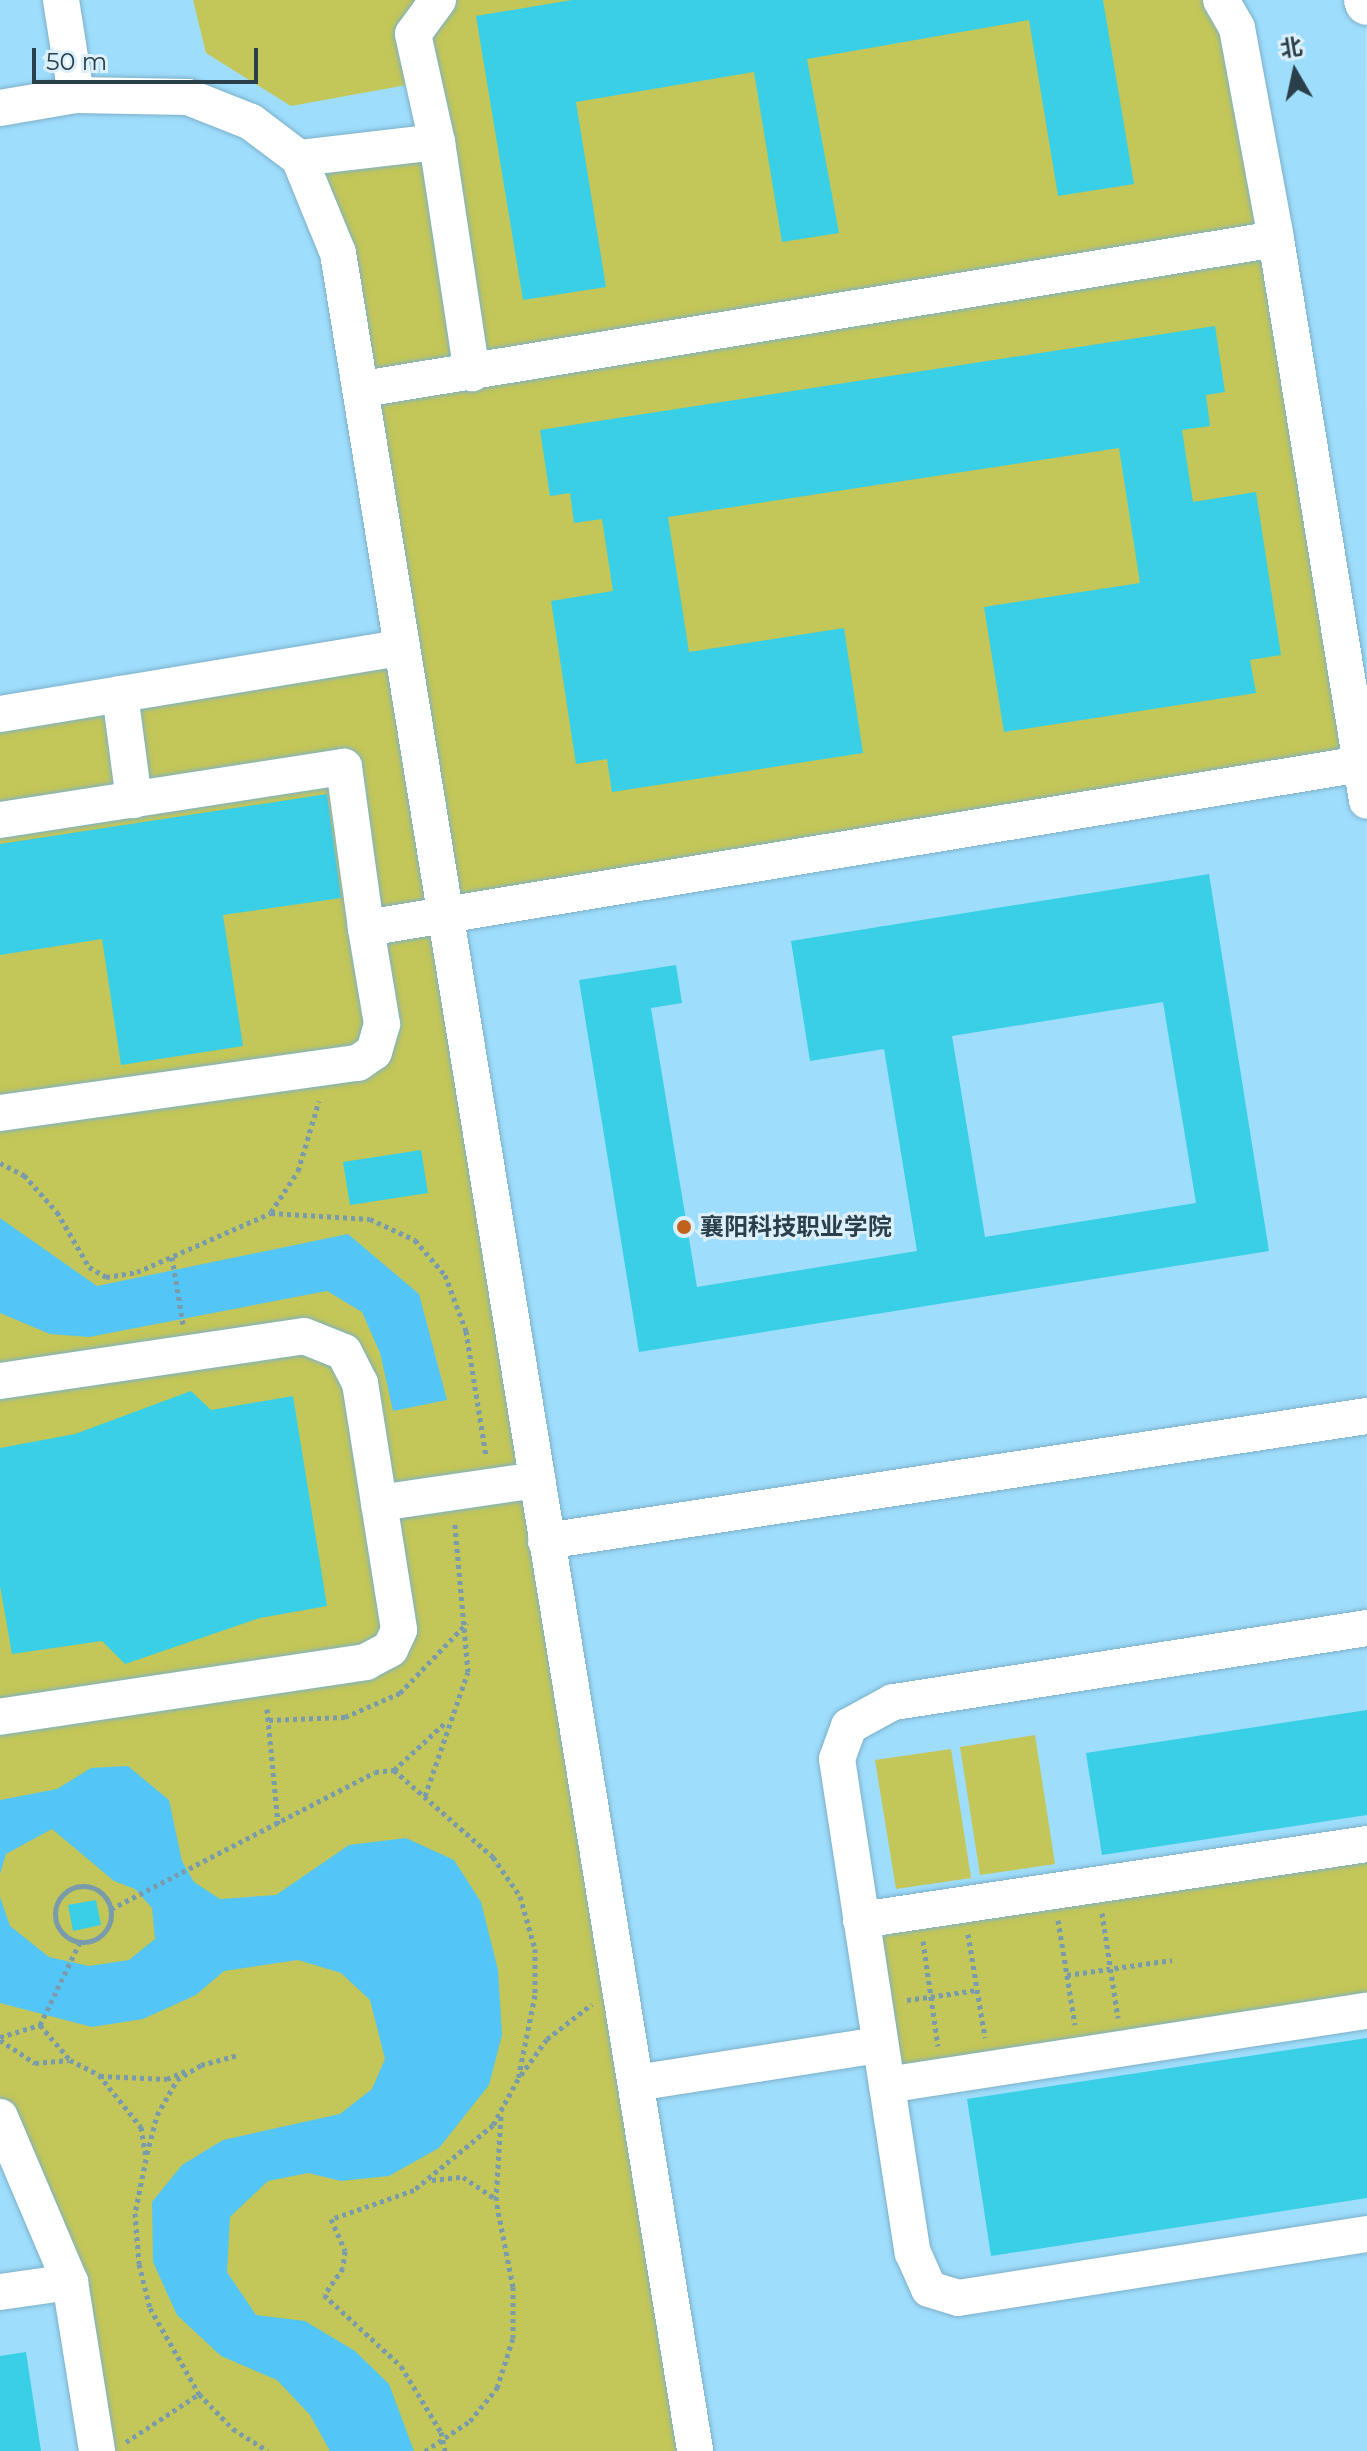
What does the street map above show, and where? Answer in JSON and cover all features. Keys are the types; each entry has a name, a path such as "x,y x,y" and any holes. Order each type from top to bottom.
{"street":[{"path":"61,0 76,95"},
{"path":"438,0 413,34 437,142 472,373"},
{"path":"1221,0 1237,28 1276,239 1367,801"},
{"path":"0,108 76,95 188,97 251,122 299,158 338,253 363,389 400,648 447,916 695,2451"},
{"path":"299,158 437,142"},
{"path":"363,389 1276,239"},
{"path":"0,714 400,648"},
{"path":"120,694 134,800"},
{"path":"366,928 1361,764"},
{"path":"0,820 344,767 382,1024 374,1052 358,1063 0,1113"},
{"path":"0,1381 304,1336 344,1352 360,1383 399,1630 390,1649 366,1662 0,1717"},
{"path":"546,1541 1367,1416"},
{"path":"379,1503 537,1480"},
{"path":"1367,1628 893,1702 849,1726 837,1759 913,2253 929,2289 958,2298 1367,2234"},
{"path":"861,1920 1367,1844"},
{"path":"887,2085 1367,2011"},
{"path":"636,2083 880,2045"},
{"path":"0,2117 70,2282 97,2451"},
{"path":"0,2292 70,2282"}],"path":[{"path":"271,1213 298,1171 317,1112 323,1068"},
{"path":"0,1163 24,1175 57,1212 89,1267 106,1277 172,1257 271,1213 370,1219 415,1240 445,1275 466,1331 491,1487"},
{"path":"172,1257 183,1326"},
{"path":"425,1796 447,1721 468,1672 451,1492"},
{"path":"261,1677 278,1823"},
{"path":"0,2038 40,2023 80,1942 104,1933 111,1909 375,1772 394,1770 447,1721"},
{"path":"394,1770 493,1857 520,1896 535,1949 535,1995 518,2079"},
{"path":"1098,1885 1123,2049"},
{"path":"80,1942 58,1926 56,1907 66,1892 94,1888 111,1909"},
{"path":"1054,1891 1080,2055"},
{"path":"963,1905 990,2069"},
{"path":"919,1912 943,2076"},
{"path":"1067,1975 1172,1960"},
{"path":"874,2005 977,1990"},
{"path":"431,2180 493,2125 518,2079 582,2009 621,1993"},
{"path":"40,2023 70,2060 99,2075 141,2127 146,2159"},
{"path":"0,2038 35,2063 70,2060"},
{"path":"99,2075 167,2079 238,2055"},
{"path":"201,2065 177,2080 157,2115 135,2213 139,2264 150,2308 199,2394 233,2429 268,2451"},
{"path":"425,2451 443,2442 497,2388 513,2338 513,2287 496,2200 501,2109"},
{"path":"445,2451 401,2366 324,2295 343,2268 345,2251 331,2219 431,2180 463,2177 496,2200"},
{"path":"112,2451 199,2394"}],"shaded area":[{"name":"襄阳科技职业学院","path":"0,0 1366,0 1367,2451 0,2451"},
{"path":"193,0 1221,0 1361,764 447,916 695,2451 97,2451 70,2282 0,2117 0,714 400,648 363,389 299,158 437,142 423,82 291,106 206,53"},
{"path":"0,1218 97,1286 348,1234 419,1294 447,1400 393,1411 380,1353 362,1312 327,1291 89,1337 50,1334 0,1313"},
{"path":"1035,1735 1055,1864 980,1875 960,1747"},
{"path":"951,1749 971,1878 896,1889 875,1760"},
{"path":"128,1766 169,1800 182,1861 194,1882 220,1899 276,1895 349,1845 406,1838 454,1860 481,1902 498,1970 502,2035 489,2085 439,2148 389,2176 341,2181 308,2173 268,2181 230,2217 227,2272 256,2315 305,2321 355,2351 389,2384 414,2451 330,2451 310,2415 277,2380 221,2356 177,2315 153,2262 152,2202 182,2165 223,2140 340,2114 372,2089 385,2059 370,2000 341,1973 298,1960 224,1971 196,1995 143,2019 92,2027 0,2003 0,1897 10,1926 49,1957 89,1966 129,1960 155,1939 152,1908 135,1889 114,1881 52,1829 6,1854 0,1874 0,1800 57,1789 91,1768"},
{"path":"1367,1844 1367,2012 887,2085 861,1920"}],"building":[{"path":"572,0 1103,0 1134,184 1058,196 1029,20 807,59 839,233 782,242 754,72 576,102 606,287 523,300 476,16"},
{"path":"1215,326 1225,392 1206,395 1210,426 1182,430 1193,502 1256,492 1281,655 1250,660 1256,693 1004,732 984,607 1140,583 1119,448 668,517 689,652 844,628 863,753 612,792 607,759 576,764 551,601 613,591 602,519 574,523 570,493 550,496 540,430"},
{"path":"327,794 341,898 223,915 243,1046 121,1065 102,939 0,955 0,844"},
{"path":"1209,874 1269,1251 639,1352 579,980 676,965 682,1003 651,1008 697,1287 917,1251 884,1049 810,1061 791,941","holes":["1163,1002 1196,1203 985,1237 952,1036"]},
{"path":"421,1150 428,1193 350,1205 343,1162"},
{"path":"191,1391 211,1410 293,1396 327,1606 260,1618 125,1664 102,1641 12,1654 0,1586 0,1448 75,1434"},
{"path":"1367,1710 1367,1815 1102,1855 1086,1753"},
{"path":"96,1900 101,1925 73,1931 68,1905"},
{"path":"1367,2038 1367,2198 991,2256 967,2099"},
{"path":"26,2352 41,2451 0,2451 0,2356"}],"place":[{"name":"襄阳科技职业学院","path":"684,1227"}]}
